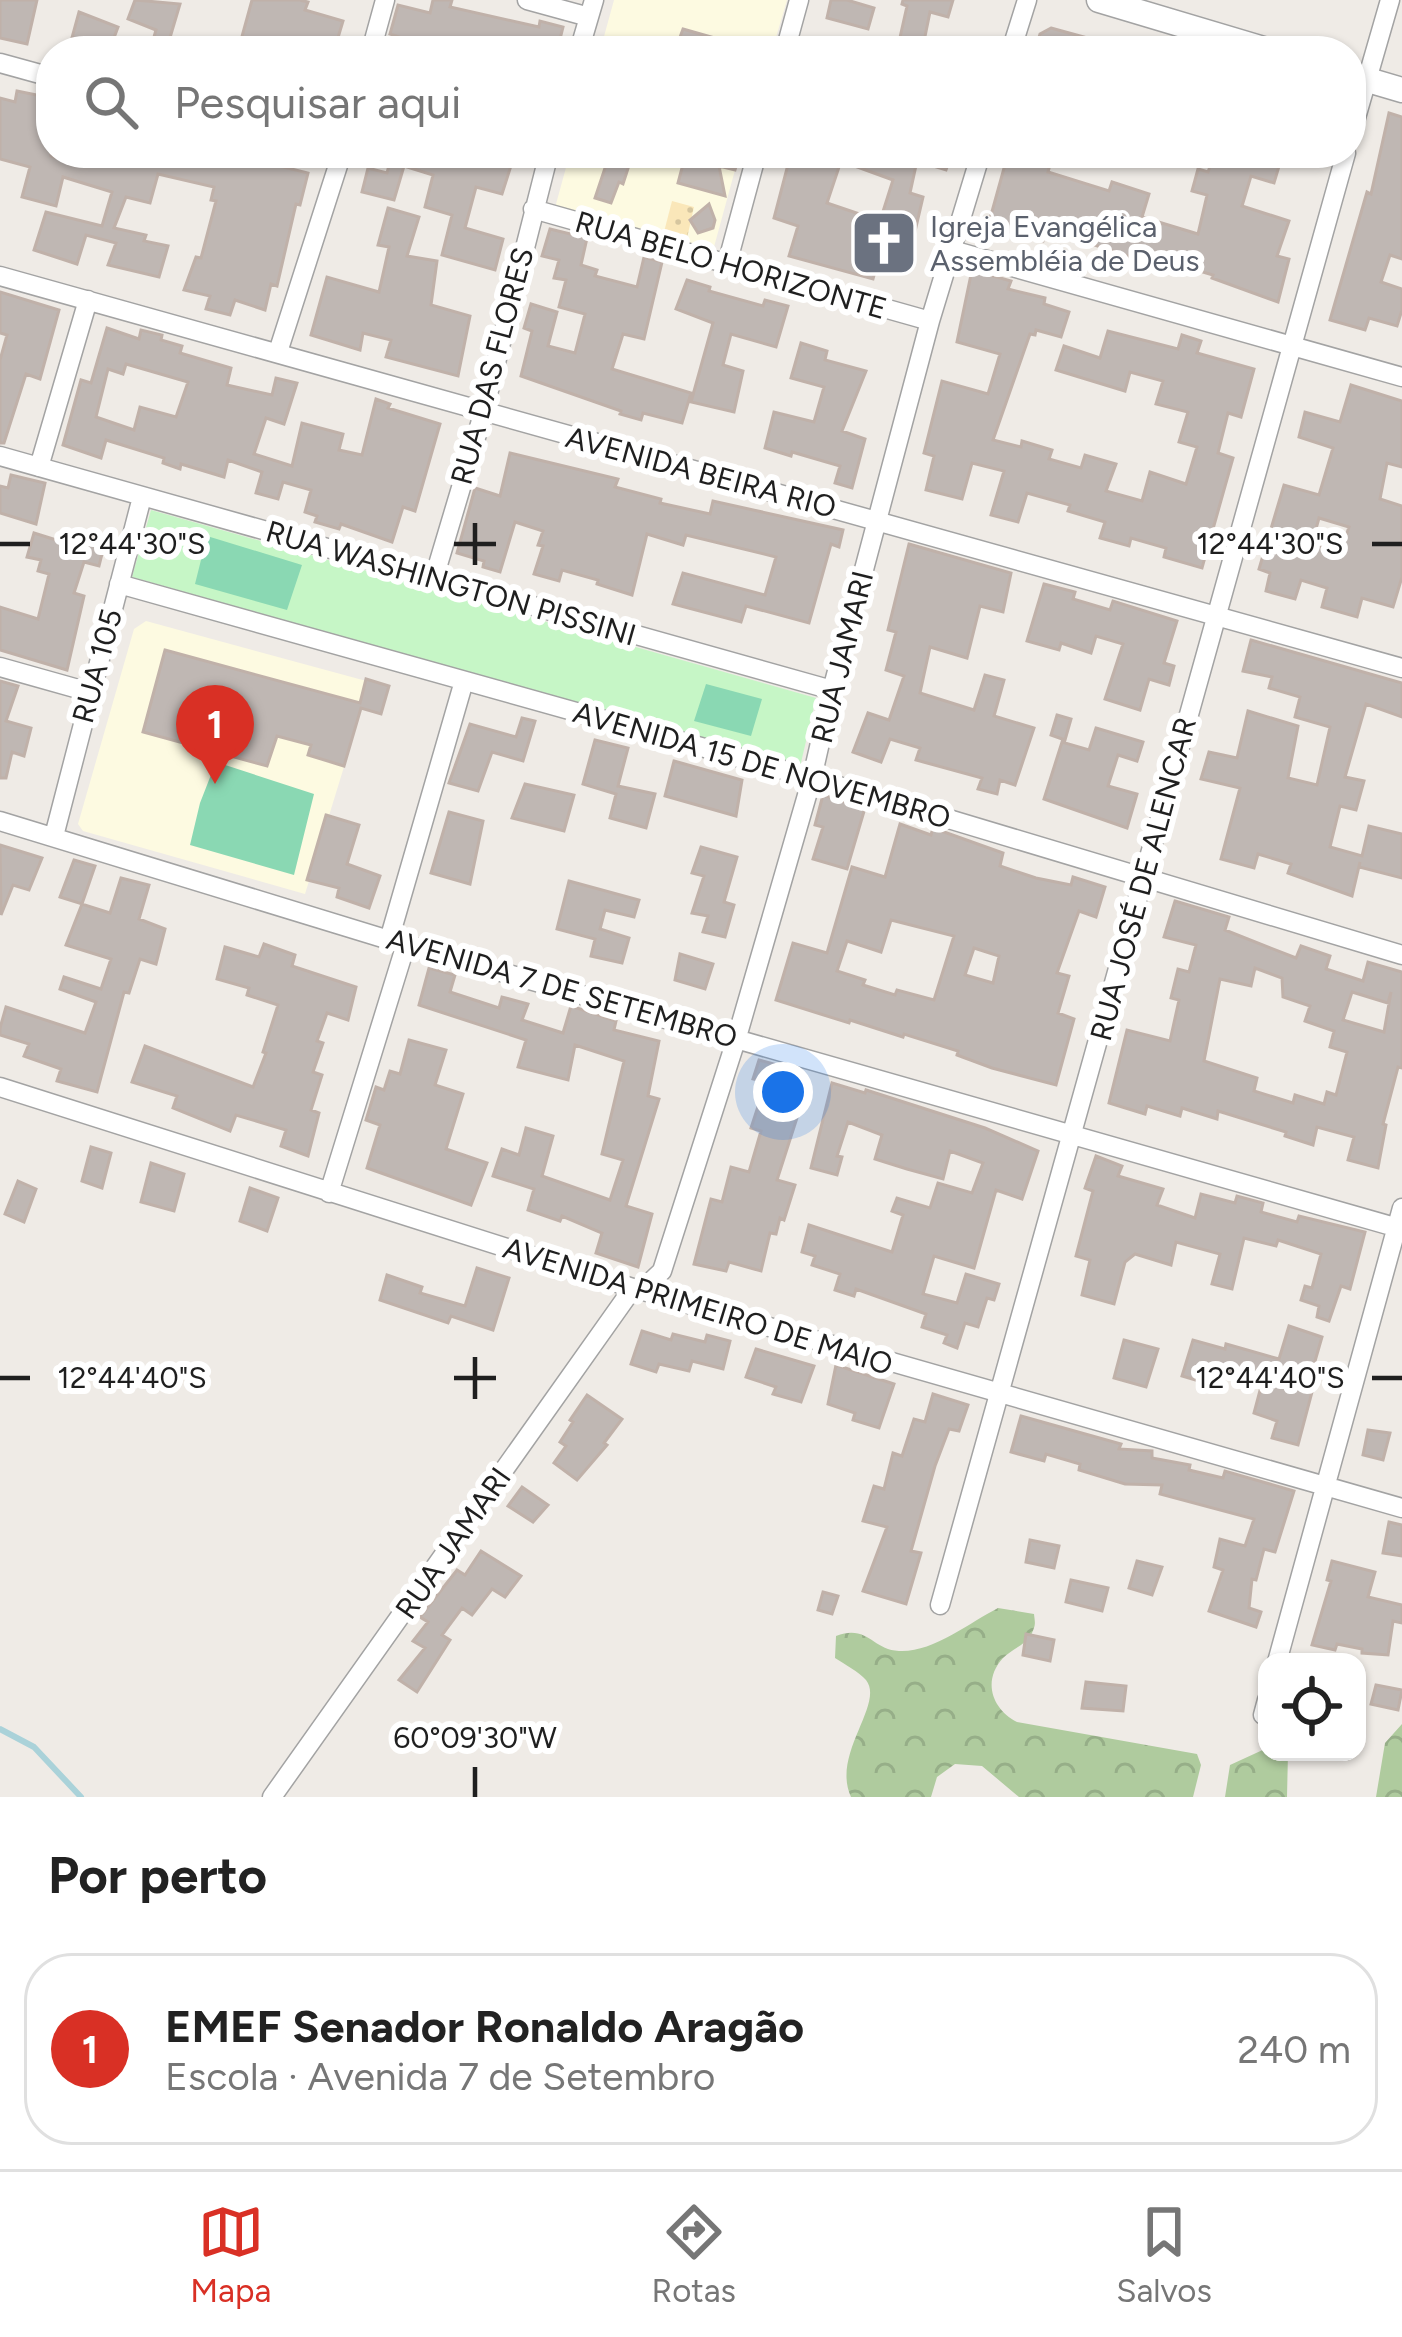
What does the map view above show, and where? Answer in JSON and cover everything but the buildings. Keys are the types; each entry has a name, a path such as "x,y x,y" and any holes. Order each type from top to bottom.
{"street":[{"path":"375,36 385,0"},
{"path":"527,0 591,9"},
{"path":"789,36 799,0"},
{"path":"1016,36 1027,0"},
{"path":"1099,0 1220,36"},
{"path":"1366,60 1390,0"},
{"path":"0,62 36,73"},
{"path":"1366,79 1402,90"},
{"path":"278,352 337,168"},
{"name":"RUA DAS FLORES","path":"434,578 483,414 544,168"},
{"path":"727,264 753,168"},
{"name":"RUA JAMARI","path":"272,1797 638,1289 662,1271 737,1037 812,778 930,321 977,168"},
{"name":"RUA JOSÉ DE ALENCAR","path":"940,1605 1342,168"},
{"name":"RUA BELO HORIZONTE","path":"532,209 930,321"},
{"path":"952,250 1402,377"},
{"name":"AVENIDA BEIRA RIO","path":"0,276 1402,668"},
{"path":"39,466 88,300"},
{"name":"RUA WASHINGTON PISSINI","path":"0,456 832,690"},
{"name":"RUA 105","path":"54,836 142,496"},
{"name":"AVENIDA 15 DE NOVEMBRO","path":"119,584 812,778 1402,955"},
{"path":"0,668 89,692"},
{"path":"329,1193 464,681"},
{"name":"AVENIDA 7 DE SETEMBRO","path":"0,821 398,942 1400,1221"},
{"name":"AVENIDA PRIMEIRO DE MAIO","path":"0,1087 638,1289 1402,1508"},
{"path":"1279,1653 1400,1221"}],"shaded area":[{"path":"614,0 787,0 776,36 604,36"},
{"path":"566,168 735,170 711,258 553,215"},
{"path":"146,621 370,682 305,894 83,831 78,824 134,629"}],"green space":[{"path":"151,510 816,698 800,767 132,577"},
{"path":"207,536 302,565 287,610 195,584"},
{"path":"706,684 762,699 751,736 694,721"},
{"path":"216,762 314,794 294,875 190,845"},
{"path":"998,1608 1034,1614 1035,1622 1029,1637 1003,1658 993,1676 993,1694 1001,1710 1017,1722 1197,1754 1201,1765 1193,1797 1019,1797 982,1766 955,1764 937,1777 931,1797 851,1797 848,1764 870,1690 863,1677 835,1658 836,1636 856,1633 890,1650 912,1650 937,1642"},
{"path":"1402,1724 1402,1797 1376,1797 1385,1743"},
{"path":"1258,1752 1258,1761 1288,1761 1287,1797 1225,1797 1230,1765"}],"sand":[{"path":"672,201 694,207 687,238 664,232"}],"waterway":[{"path":"0,1729 34,1747 81,1797"}],"place":[{"name":"Igreja Evangélica Assembléia de Deus","path":"884,243"},
{"name":"EMEF Senador Ronaldo Aragão","path":"215,784"}]}
